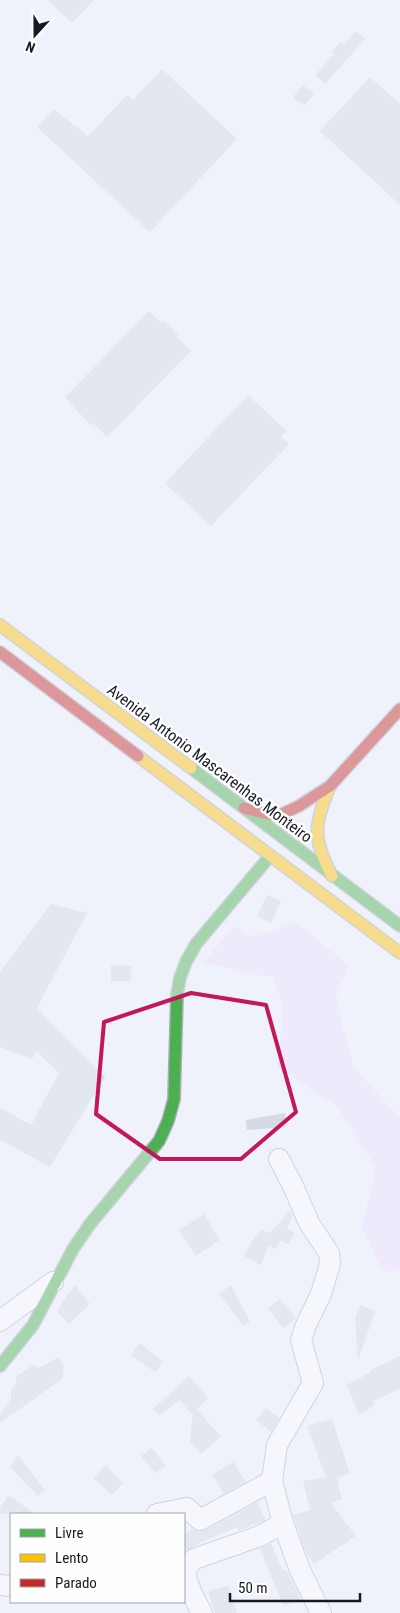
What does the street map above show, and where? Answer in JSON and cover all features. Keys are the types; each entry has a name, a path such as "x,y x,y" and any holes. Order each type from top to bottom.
{"main road":[{"name":"Avenida Antonio Mascarenhas Monteiro","path":"0,625 400,926"},
{"path":"0,652 400,953"},
{"path":"332,876 321,856 316,835 316,821 330,786 400,709"},
{"path":"244,808 270,816 285,814 296,809 316,793 330,786"},
{"path":"0,1366 33,1325 74,1249 90,1224 160,1141 174,1099 177,994 186,962 196,944 270,856"}],"street":[{"path":"279,1159 309,1223 329,1253 330,1264 321,1294 306,1324 301,1340 313,1383 277,1444 272,1481 283,1523 300,1570 321,1613"},
{"path":"0,1321 57,1280"},
{"path":"162,1513 187,1508 200,1520 272,1481"},
{"path":"185,1570 194,1559 260,1536 283,1523"},
{"path":"185,1574 192,1594 202,1613"}],"highlighted area":[{"path":"191,993 266,1005 296,1112 241,1159 160,1159 96,1114 104,1022"}],"shaded area":[{"path":"296,922 349,966 336,997 354,1068 400,1118 400,1269 382,1272 362,1226 376,1168 337,1106 278,1068 283,1004 272,977 240,972 204,962 234,926 248,936 266,933"}],"building":[{"path":"47,0 94,0 72,23"},
{"path":"356,31 365,39 325,84 315,75 334,54 331,52 341,41 344,44"},
{"path":"162,69 237,139 150,232 37,127 54,109 88,136 127,95 133,100"},
{"path":"370,77 400,104 400,205 320,131"},
{"path":"303,85 314,94 304,106 293,97"},
{"path":"149,311 162,323 164,321 191,351 107,437 92,423 90,425 65,397"},
{"path":"248,395 287,431 281,437 289,444 211,526 165,483"},
{"path":"267,895 281,901 271,923 257,916"},
{"path":"51,904 87,913 37,1008 105,1077 50,1167 0,1140 0,1108 31,1125 59,1073 36,1051 32,1059 0,1047 0,972"},
{"path":"111,965 131,966 131,981 111,981"},
{"path":"285,1113 287,1127 247,1130 246,1120"},
{"path":"290,1210 293,1215 287,1228 295,1233 288,1244 280,1241 276,1249 268,1246 261,1265 244,1256 255,1236 261,1230 270,1233"},
{"path":"204,1214 220,1240 196,1256 179,1230"},
{"path":"75,1285 90,1304 69,1324 57,1312"},
{"path":"231,1285 250,1322 243,1326 219,1294"},
{"path":"280,1299 296,1318 284,1329 268,1308"},
{"path":"360,1305 375,1311 358,1361 355,1318"},
{"path":"140,1343 163,1362 155,1372 131,1355"},
{"path":"400,1356 400,1389 373,1401 375,1405 359,1415 347,1385 371,1372 370,1370"},
{"path":"58,1357 64,1366 62,1379 0,1423 0,1414 11,1399 11,1390 16,1384 16,1377 33,1365 39,1368"},
{"path":"189,1376 208,1398 197,1409 221,1437 201,1454 190,1442 193,1412 191,1414 180,1400 159,1415 153,1409"},
{"path":"266,1408 279,1418 271,1432 256,1420"},
{"path":"332,1419 350,1473 337,1478 342,1499 331,1503 356,1536 314,1564 306,1552 293,1515 310,1510 303,1481 326,1477 307,1426"},
{"path":"152,1448 166,1466 155,1473 141,1456"},
{"path":"18,1455 45,1490 38,1496 10,1467"},
{"path":"233,1462 246,1482 224,1494 212,1475"},
{"path":"106,1465 123,1483 112,1495 93,1478"},
{"path":"9,1495 34,1513 0,1514 0,1507"},
{"path":"258,1502 265,1520 239,1531 238,1527 199,1543 185,1552 185,1533 193,1529 199,1532"},
{"path":"271,1543 282,1569 287,1571 301,1600 283,1606 260,1549"},
{"path":"228,1586 237,1613 215,1613 208,1591"}],"traffic: fast":[{"path":"191,768 400,926"},
{"path":"0,1366 33,1325 73,1249 90,1224 159,1141 168,1121 174,1099 177,994 186,962 196,944 270,856"}],"traffic: slow":[{"path":"0,625 191,768"},
{"path":"138,756 400,953"},
{"path":"330,786 318,822 318,841 332,876"}],"traffic: jam":[{"path":"0,652 138,756"},
{"path":"244,808 272,815 282,814 299,806 330,786 400,709"}]}
